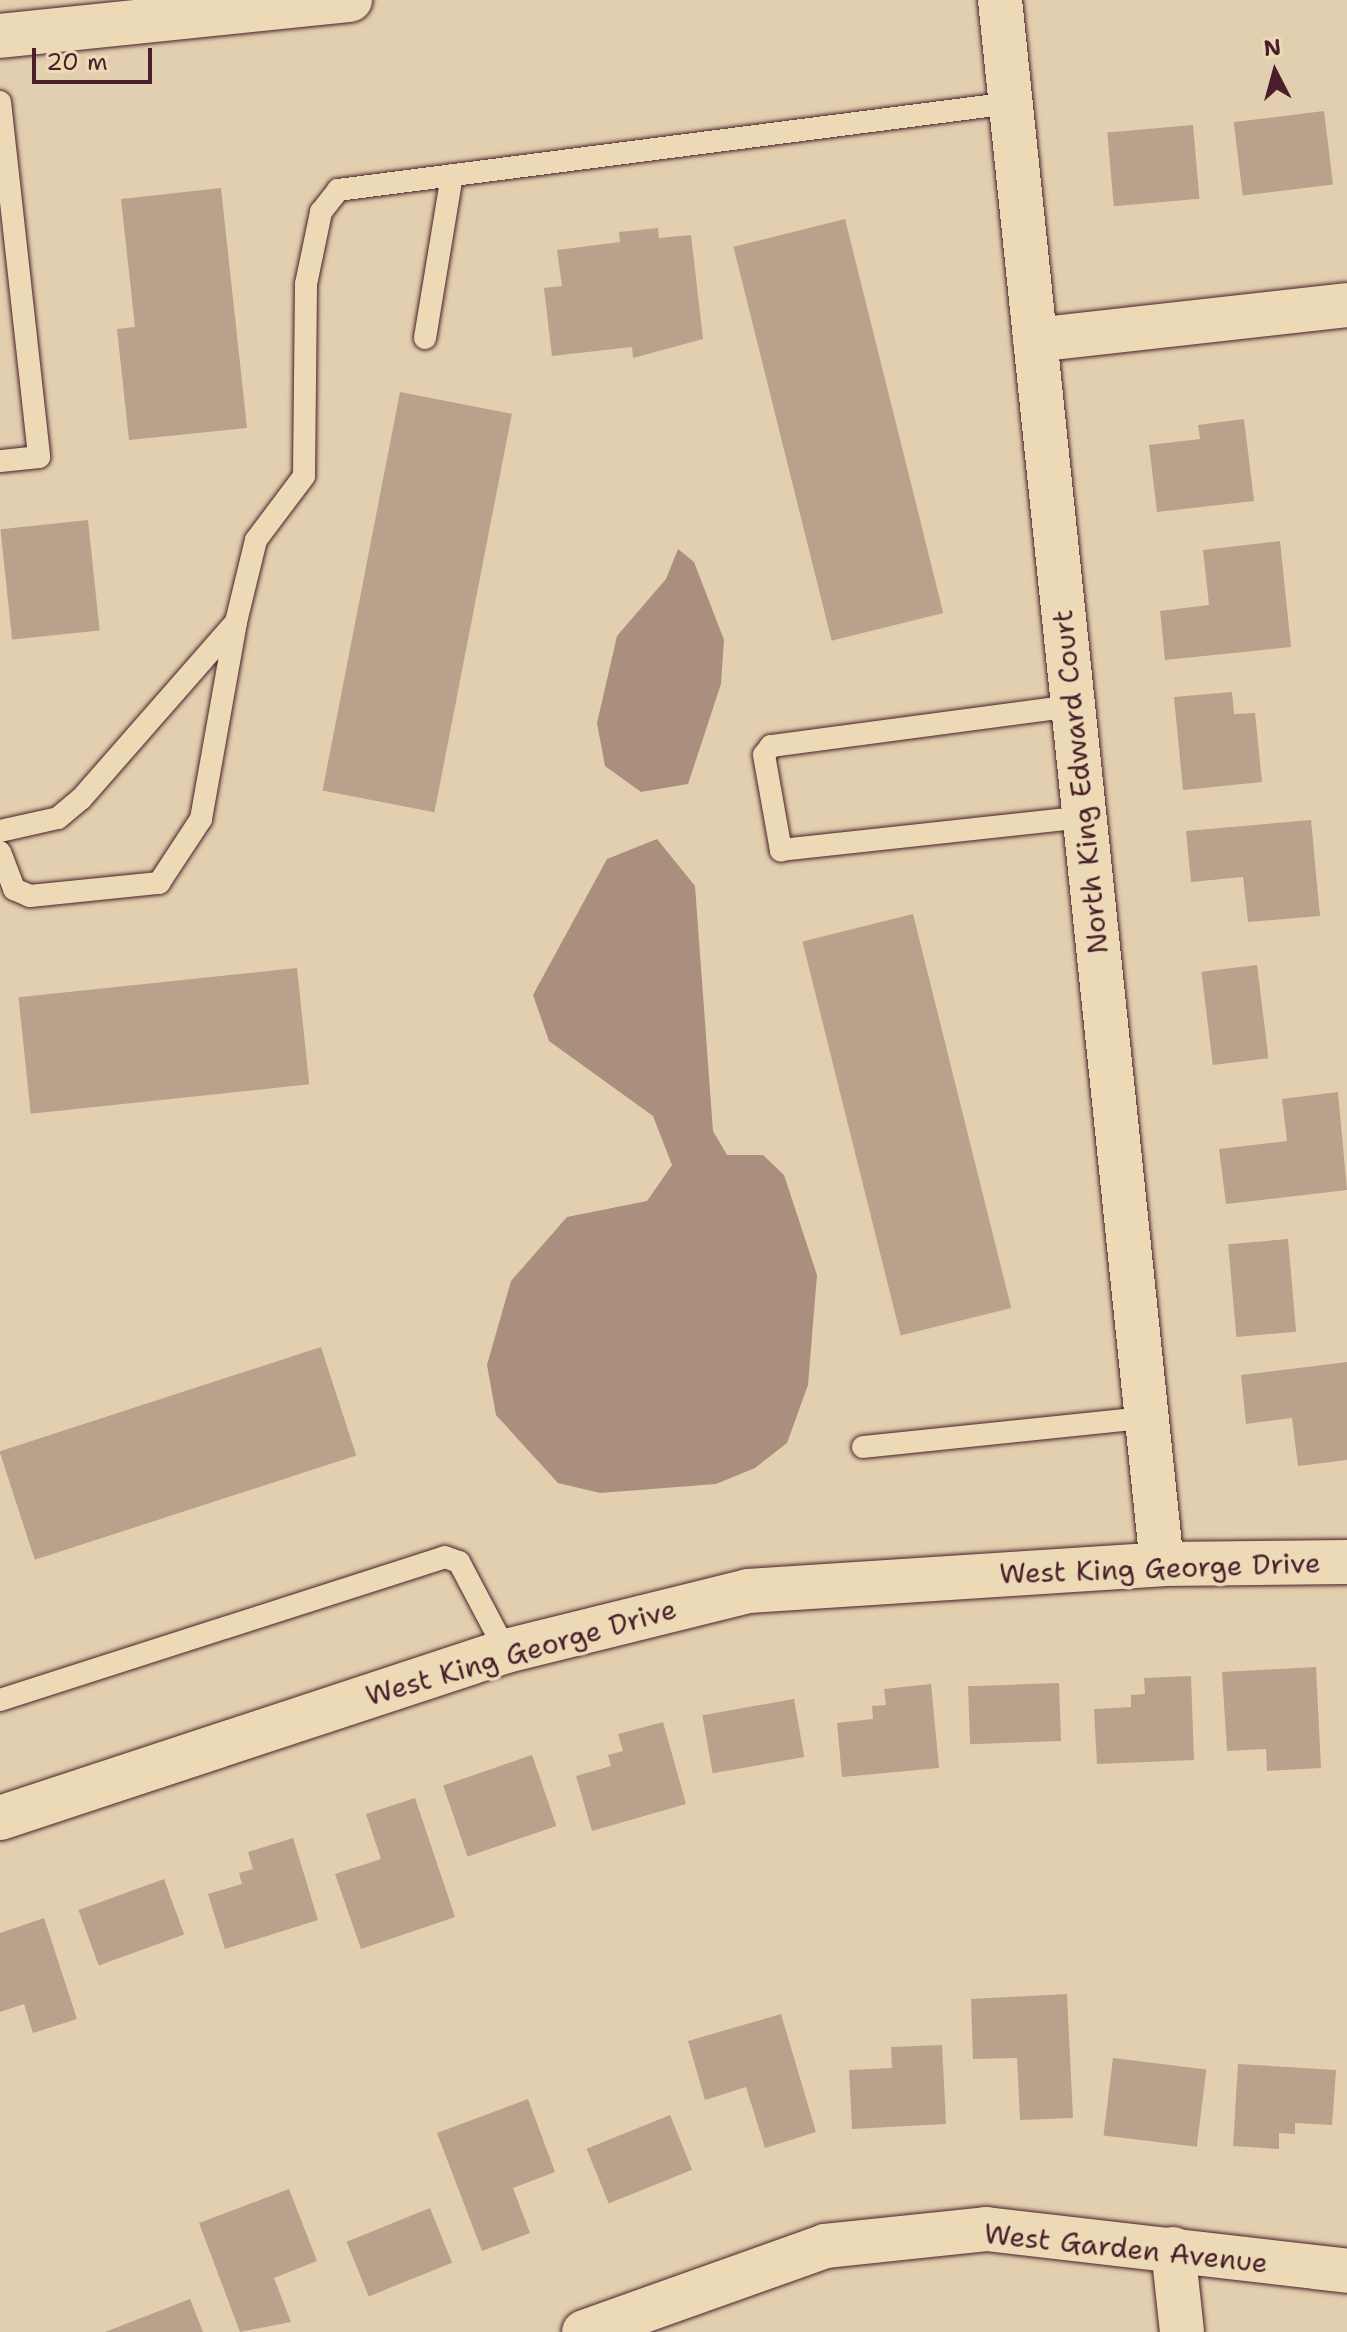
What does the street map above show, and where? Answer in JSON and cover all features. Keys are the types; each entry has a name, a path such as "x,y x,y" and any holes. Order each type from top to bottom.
{"street":[{"path":"0,36 350,0"},
{"name":"North King Edward Court","path":"1000,0 1162,1564"},
{"path":"1035,340 1347,305"},
{"name":"West King George Drive","path":"0,1818 506,1651 748,1591 1162,1564 1347,1562"},
{"name":"West Garden Avenue","path":"584,2332 825,2246 986,2229 1347,2271"},
{"path":"1173,2249 1182,2332"}],"lane":[{"path":"0,102 39,457 0,461"},
{"path":"0,852 14,889 30,896 159,883 201,819 236,622 256,540 304,476 302,321 321,212 338,190 1011,103"},
{"path":"425,338 452,175"},
{"path":"0,831 58,818 81,799 236,622"},
{"path":"1072,706 771,746 764,755 781,850 1084,817"},
{"path":"863,1447 1146,1418"},
{"path":"0,1700 445,1557 459,1562 506,1651"}],"shaded area":[{"path":"678,549 694,562 724,640 721,684 688,784 641,792 605,766 597,723 617,636 666,579"},
{"path":"657,839 695,886 713,1131 727,1155 763,1155 784,1175 817,1275 808,1385 787,1443 755,1468 716,1484 600,1493 558,1483 496,1415 487,1365 511,1281 567,1217 647,1201 672,1165 653,1116 549,1041 533,995 607,859"}],"building":[{"path":"1324,111 1333,184 1243,196 1234,122"},
{"path":"1193,125 1199,199 1114,206 1107,132"},
{"path":"221,188 247,428 129,440 117,329 135,327 121,199"},
{"path":"845,219 943,613 832,641 733,247"},
{"path":"658,228 659,238 691,235 703,339 633,358 632,347 552,356 544,288 562,286 557,250 620,242 619,232"},
{"path":"400,392 512,414 434,812 323,791"},
{"path":"1244,419 1254,501 1157,512 1149,445 1200,439 1198,425"},
{"path":"88,520 100,630 12,640 0,529"},
{"path":"1280,541 1291,647 1165,660 1160,611 1209,605 1203,550"},
{"path":"1232,692 1234,714 1255,713 1262,782 1183,790 1174,697"},
{"path":"1311,820 1320,916 1248,922 1243,877 1191,882 1186,831"},
{"path":"913,914 1011,1308 901,1336 802,942"},
{"path":"1257,965 1268,1058 1213,1065 1201,972"},
{"path":"297,968 309,1084 31,1114 19,997"},
{"path":"1338,1092 1347,1190 1226,1204 1219,1149 1287,1141 1282,1099"},
{"path":"1288,1239 1296,1332 1236,1337 1228,1244"},
{"path":"321,1347 356,1455 35,1560 0,1451"},
{"path":"1347,1362 1347,1460 1298,1466 1292,1418 1246,1424 1241,1375"},
{"path":"1316,1667 1321,1768 1267,1771 1266,1749 1227,1751 1222,1672"},
{"path":"1191,1676 1194,1760 1097,1764 1094,1709 1131,1707 1131,1695 1145,1694 1144,1678"},
{"path":"1059,1683 1061,1741 970,1744 968,1686"},
{"path":"931,1684 939,1768 842,1777 837,1723 873,1719 872,1706 886,1705 884,1689"},
{"path":"794,1699 804,1757 713,1773 702,1715"},
{"path":"663,1722 686,1804 592,1831 576,1776 611,1766 608,1755 623,1751 618,1734"},
{"path":"532,1755 556,1826 468,1857 443,1786"},
{"path":"415,1798 455,1917 361,1949 335,1874 381,1859 366,1814"},
{"path":"293,1838 318,1920 225,1949 208,1894 242,1884 239,1873 253,1869 248,1852"},
{"path":"164,1879 184,1934 99,1966 78,1910"},
{"path":"44,1918 77,2019 33,2033 24,2004 0,2012 0,1933"},
{"path":"1067,1994 1073,2118 1020,2120 1017,2058 973,2059 971,1999"},
{"path":"781,2014 816,2132 765,2148 746,2087 705,2100 688,2041"},
{"path":"942,2045 946,2124 852,2129 849,2070 892,2068 891,2047"},
{"path":"1113,2058 1206,2069 1197,2147 1103,2135"},
{"path":"1238,2064 1336,2070 1332,2125 1295,2123 1295,2134 1279,2133 1279,2149 1233,2146"},
{"path":"528,2099 555,2172 513,2188 530,2233 482,2251 437,2133"},
{"path":"670,2115 692,2170 609,2203 587,2149"},
{"path":"289,2189 317,2261 274,2278 291,2322 240,2332 199,2223"},
{"path":"430,2208 452,2263 369,2296 347,2242"},
{"path":"190,2299 203,2332 105,2332"}]}
